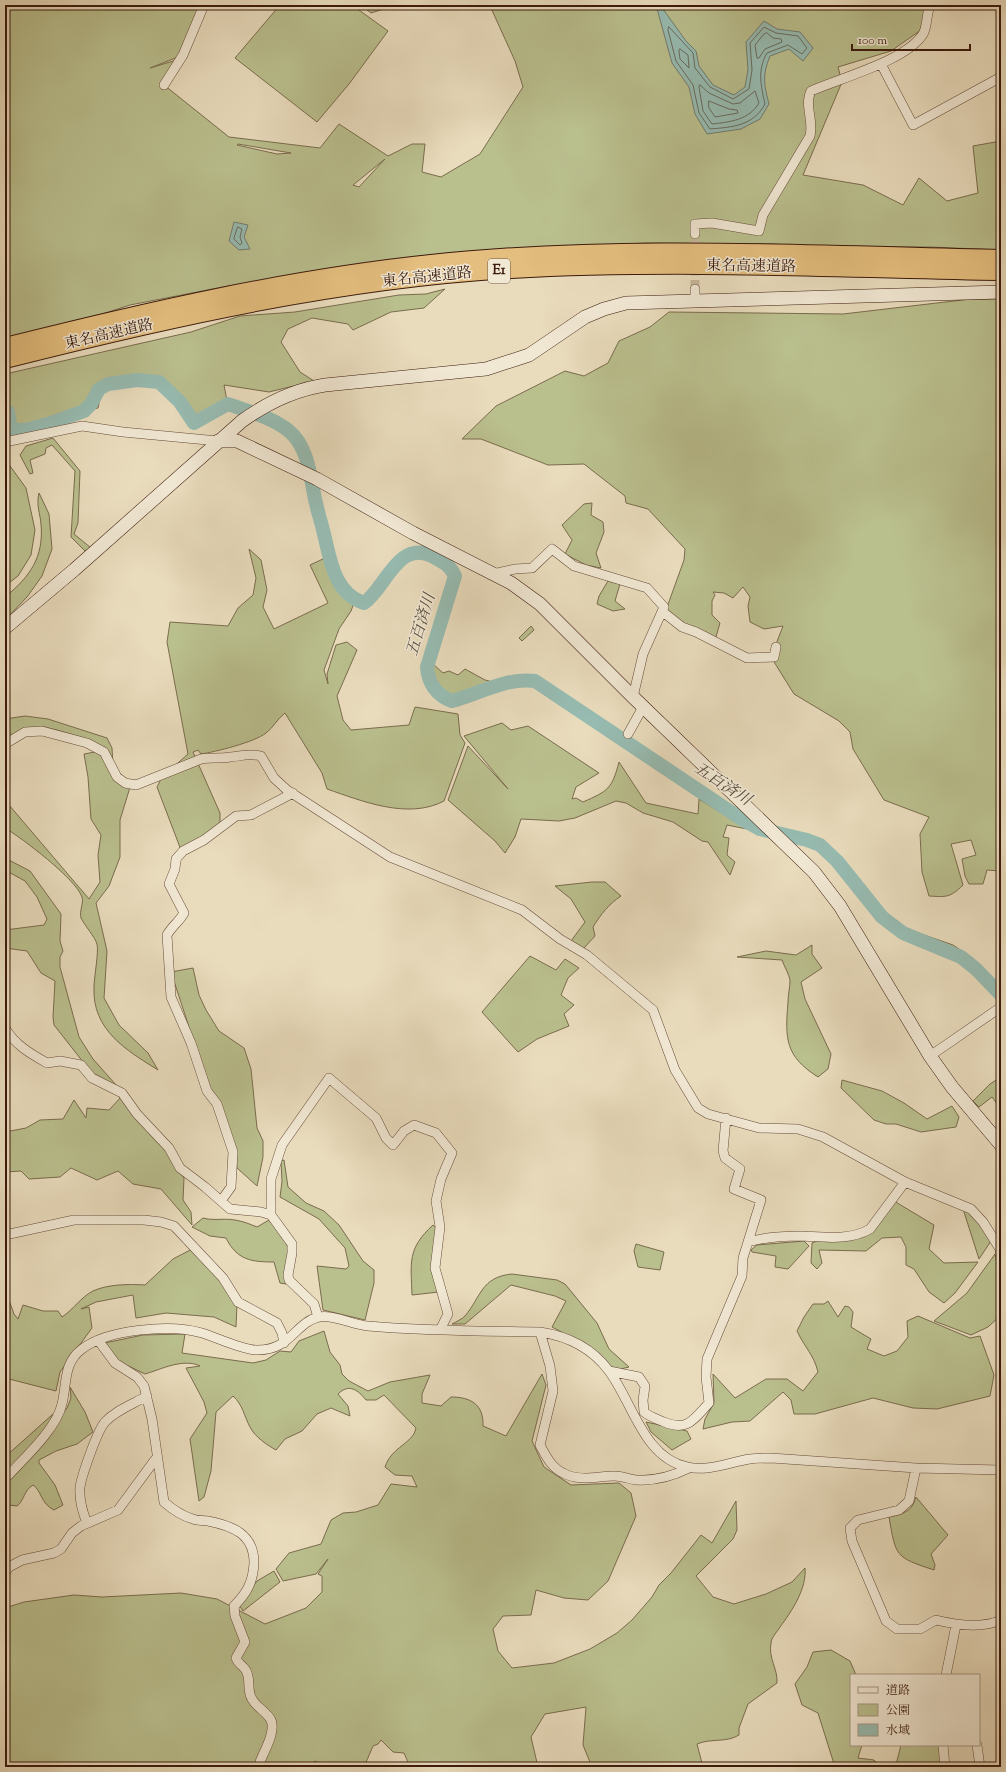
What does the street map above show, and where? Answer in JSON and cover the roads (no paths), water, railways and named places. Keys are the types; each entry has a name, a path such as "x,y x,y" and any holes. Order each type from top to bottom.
{"highway":[{"name":"東名高速道路","path":"5,346 221,296 294,282 431,263 576,253 673,251 1001,258"},
{"name":"東名高速道路","path":"5,360 224,309 369,284 509,270 673,265 1001,272"}],"street":[{"path":"164,85 183,55 204,5"},
{"path":"695,234 695,224 712,223 758,230 763,215 812,131 808,98 811,91 881,64 909,47 923,34 931,5"},
{"path":"881,64 913,125 1001,77"},
{"path":"5,628 74,570 242,421 263,406 303,389 324,385 486,369 529,355 585,317 626,302 695,294 1001,292"},
{"path":"5,442 82,426 122,432 218,441 237,441 312,477 413,533 511,583 540,604 643,707 814,872 836,902 930,1056 952,1087 1001,1145"},
{"path":"493,574 515,569 532,568 552,549 574,566 646,588 664,607 643,654 633,697"},
{"path":"663,612 682,628 696,632 747,658 774,657 776,647"},
{"path":"628,734 643,707"},
{"path":"5,744 26,732 42,731 87,743 104,752 117,777 125,783 136,785 201,759 213,756 228,758 252,754 261,756 274,778 293,793 390,857 522,910 560,939 587,955 653,1010 675,1070 698,1108 708,1114 759,1128 798,1129 823,1137 905,1182 971,1209 983,1222 1000,1249 1001,1255"},
{"path":"221,1201 231,1187 233,1152 217,1104 207,1091 193,1047 171,997 167,935 171,927 180,921 184,913 169,884 175,869 176,859 183,851 204,840 236,816 251,815 293,793"},
{"path":"930,1056 1001,1007"},
{"path":"5,1028 10,1037 26,1052 47,1063 60,1061 81,1065 92,1078 122,1093 137,1114 169,1148 180,1168 230,1209 271,1214"},
{"path":"318,1317 314,1304 289,1280 288,1276 292,1244 271,1214 271,1179 282,1145 329,1078 376,1118 386,1138 394,1145 404,1131 414,1125 436,1133 452,1153 441,1179 436,1201 440,1227 435,1268 448,1314 440,1330"},
{"path":"609,1371 639,1377 645,1386 643,1400 644,1412 649,1416 673,1426 683,1426 691,1423 709,1403 706,1377 708,1359 742,1276 743,1258 761,1200 734,1189 740,1169 725,1158 723,1151 726,1118"},
{"path":"748,1242 762,1238 849,1237 863,1233 870,1229 905,1182"},
{"path":"5,1235 74,1220 144,1220 161,1222 174,1226 223,1278 238,1302 277,1323 282,1333 284,1343"},
{"path":"5,1479 51,1426 62,1405 67,1369 72,1358 82,1349 98,1340 127,1332 160,1328 180,1328 200,1332 254,1350 270,1349 284,1343 308,1322 318,1317 366,1326 440,1330 540,1332 559,1335 588,1350 609,1371 651,1445 674,1464 689,1468 707,1468 751,1459 771,1458 916,1468 1001,1470"},
{"path":"540,1332 552,1377 553,1391 540,1445 548,1461 563,1473 587,1478 616,1476 636,1480 672,1476 689,1468"},
{"path":"98,1340 115,1363 137,1377 144,1386 147,1396 164,1502 170,1508 193,1520 207,1521 237,1529 246,1536 254,1553 253,1576 250,1586 234,1606 235,1616 244,1642 236,1658 238,1664 245,1669 248,1678 248,1692 252,1700 271,1720 272,1730 260,1762 262,1767"},
{"path":"88,1523 81,1508 80,1487 97,1436 105,1422 119,1411 147,1396"},
{"path":"5,1573 9,1567 22,1560 61,1549 72,1533 88,1523 118,1510 157,1457"},
{"path":"916,1468 909,1500 899,1510 858,1520 850,1528 852,1541 886,1621 896,1629 920,1629 936,1620 956,1625 979,1625 1001,1620"},
{"path":"946,1674 956,1625"},
{"path":"943,1746 945,1767"},
{"path":"978,1746 980,1767"}],"water":[{"path":"656,5 660,5 686,41 696,51 699,66 713,85 734,95 745,87 748,69 746,42 764,21 777,29 800,32 813,48 803,61 789,49 770,56 765,75 769,104 760,119 741,129 707,134 695,114 689,87 672,63"},
{"path":"234,222 248,225 244,237 250,249 239,250 229,241"}],"waterway":[{"name":"五百済川","path":"8,412 11,430 25,430 48,424 84,411 91,404 99,389 108,384 137,380 159,382 180,402 194,423 228,404 259,415 282,426 295,437 304,452 334,573 339,583 354,598 364,603 372,596 393,568 410,554 420,553 432,556 446,564 453,572 455,576 427,667 431,683 442,696 452,701 514,681 535,681 740,818 760,829 807,840 820,845 837,861 882,917 903,933 961,957 976,969 1001,995"}],"tunnel":[{"path":"695,234 695,289"}]}
